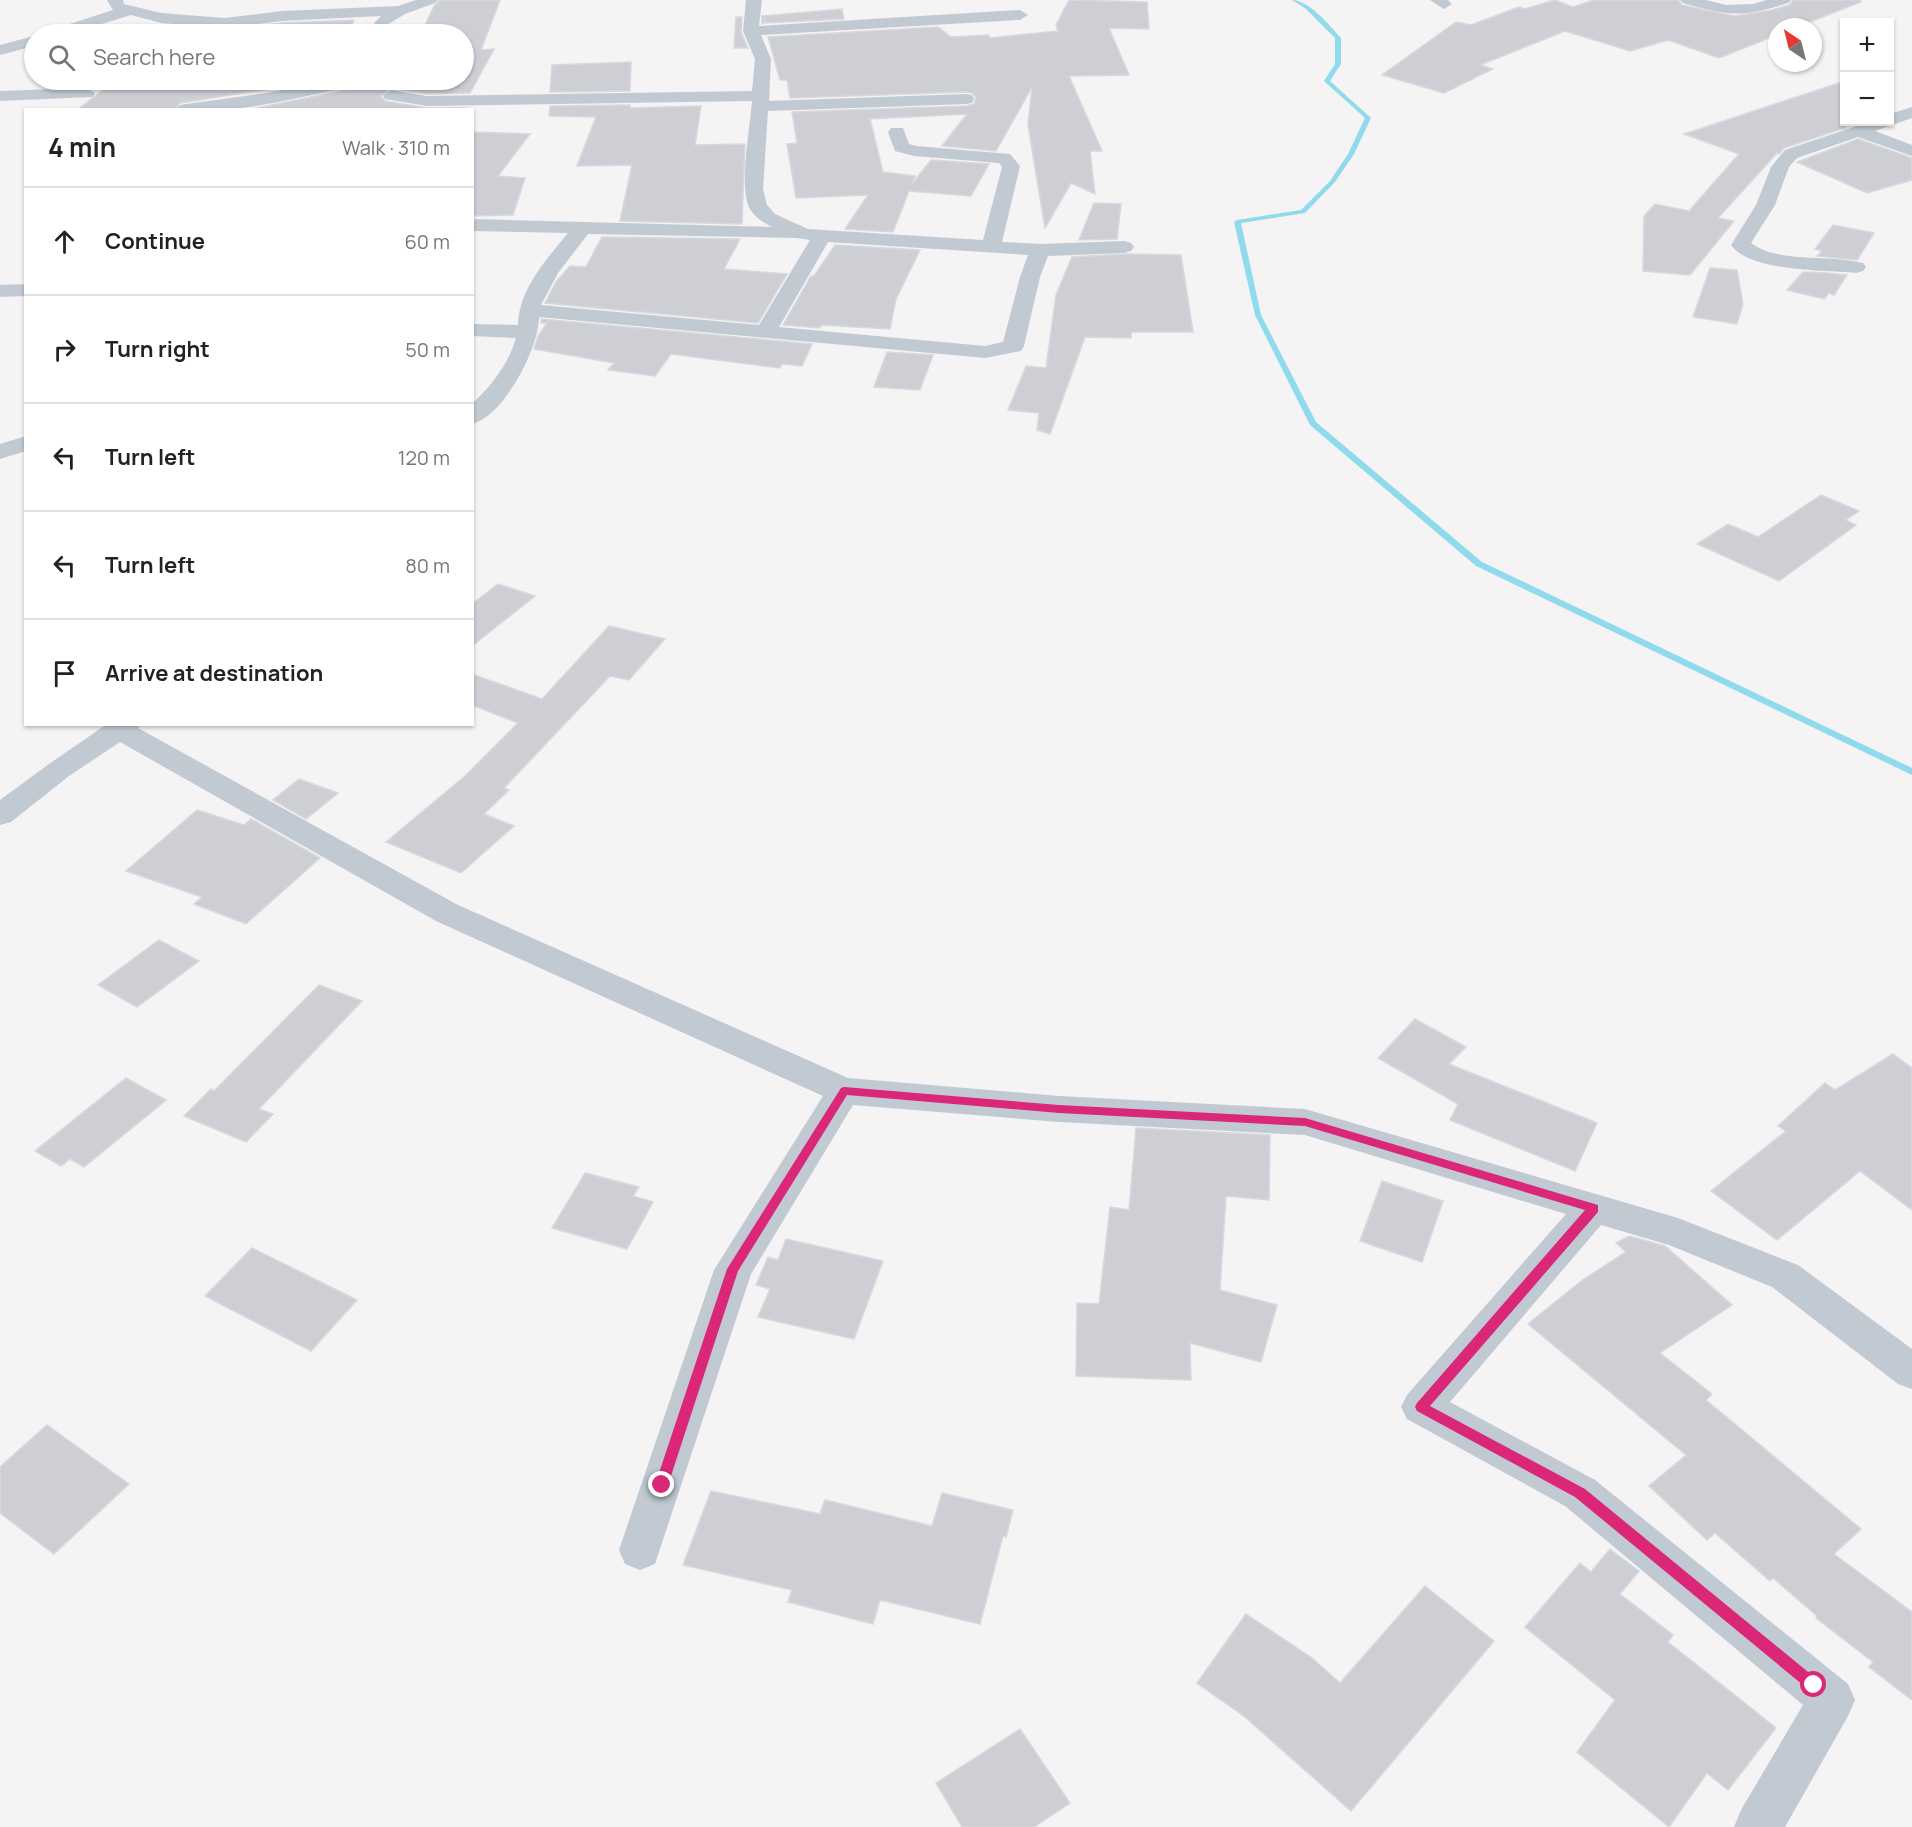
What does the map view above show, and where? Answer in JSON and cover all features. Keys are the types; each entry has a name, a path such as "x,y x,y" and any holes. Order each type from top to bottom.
{"street":[{"path":"381,24 400,11 430,0"},
{"path":"754,0 752,31 763,58 754,189 758,206 768,218 813,235"},
{"path":"1688,0 1726,10 1754,9 1783,0"},
{"path":"77,24 121,5 161,18 224,23 282,16 400,11"},
{"path":"752,31 1020,15"},
{"path":"0,50 24,44"},
{"path":"193,108 308,90"},
{"path":"2,97 87,93"},
{"path":"390,95 427,101 966,99"},
{"path":"1894,119 1912,112"},
{"path":"1856,267 1776,260 1753,254 1742,245 1744,235 1762,211 1780,162 1791,154 1873,126"},
{"path":"1858,131 1912,151"},
{"path":"897,132 901,147 914,151 1004,158 1011,166 991,247"},
{"path":"474,225 813,235 1040,250 1124,247"},
{"path":"474,415 496,396 516,365 528,332 529,310 554,265 583,228"},
{"path":"765,333 813,235"},
{"path":"529,310 985,352 1013,346 1030,277 1040,250"},
{"path":"0,291 24,290"},
{"path":"474,330 528,332"},
{"path":"0,452 24,444"},
{"path":"0,814 59,770 124,727 447,913 844,1091 1059,1109 1305,1122 1678,1233 1785,1275 1912,1372"},
{"path":"640,1550 733,1269 844,1091"},
{"path":"1594,1208 1421,1407 1580,1493 1832,1700 1758,1827"}],"building":[{"path":"440,0 500,0 481,50 494,49 474,86 474,24 426,24 434,6"},
{"path":"1069,0 1147,2 1149,29 1109,28 1129,75 1069,76 1102,151 1090,151 1095,194 1071,183 1045,228 1028,125 1032,87 996,151 942,146 967,114 870,119 883,172 915,176 912,184 931,160 989,164 971,196 909,191 893,232 845,229 868,195 796,198 787,144 797,143 792,112 966,106 974,104 976,98 972,93 966,92 790,98 787,80 780,80 768,37 938,27 951,37 988,35 990,38 1058,31 1056,25"},
{"path":"1555,0 1573,7 1594,0 1678,0 1682,5 1735,16 1772,10 1789,5 1793,0 1861,0 1861,2 1820,18 1768,18 1768,39 1719,58 1668,40 1630,51 1565,31 1480,65 1493,69 1444,93 1382,75 1456,22 1471,25 1519,7 1525,9"},
{"path":"842,9 844,19 766,23 765,18 762,24 762,16"},
{"path":"736,17 742,17 741,32 748,48 734,48"},
{"path":"354,20 352,24 274,24"},
{"path":"631,62 630,91 550,92 552,65"},
{"path":"1840,83 1840,126 1845,126 1845,128 1784,148 1779,154 1777,153 1718,218 1734,221 1690,275 1643,271 1644,216 1655,204 1689,211 1739,154 1684,134"},
{"path":"103,90 263,90 180,103 176,108 80,108"},
{"path":"345,90 388,90 381,96 385,101 427,108 257,108"},
{"path":"403,90 472,90 470,93 427,94"},
{"path":"630,105 630,108 701,106 695,145 745,144 742,224 620,221 632,165 577,166 596,117 549,116 550,106"},
{"path":"474,132 530,134 498,176 525,178 513,215 474,216"},
{"path":"1858,139 1912,158 1912,180 1867,193 1797,162"},
{"path":"1094,203 1121,204 1117,239 1079,240"},
{"path":"1833,225 1874,233 1857,260 1817,256 1822,251 1815,249"},
{"path":"602,237 740,239 724,269 787,274 758,323 545,303 556,282 570,266 586,267"},
{"path":"835,245 920,250 896,299 890,329 783,325 811,276 814,276"},
{"path":"1127,254 1181,255 1193,332 1131,332 1131,338 1085,337 1050,434 1037,430 1039,413 1008,410 1026,366 1046,368 1056,295 1072,257"},
{"path":"1710,268 1737,270 1743,304 1737,324 1693,317"},
{"path":"1803,272 1847,275 1834,295 1829,293 1824,299 1787,290"},
{"path":"541,319 812,344 802,366 782,364 780,368 671,354 655,376 608,370 614,363 534,349 538,336 547,323 541,323"},
{"path":"887,352 933,355 920,390 874,387"},
{"path":"1821,495 1859,511 1846,520 1856,525 1779,581 1697,544 1728,524 1758,537"},
{"path":"498,584 535,596 474,644 474,602"},
{"path":"609,626 665,639 629,680 610,676 504,788 509,790 484,814 514,826 461,873 386,842 465,776 518,723 474,706 474,675 542,699"},
{"path":"299,779 338,793 306,819 273,800"},
{"path":"197,810 244,825 251,819 320,858 246,924 194,904 202,897 126,871"},
{"path":"159,940 199,961 137,1007 98,985"},
{"path":"319,985 362,1001 259,1109 273,1114 246,1142 184,1116 211,1089 214,1091"},
{"path":"1415,1019 1466,1047 1449,1064 1597,1123 1575,1171 1450,1120 1458,1104 1378,1058"},
{"path":"1893,1054 1912,1068 1912,1210 1860,1171 1777,1240 1711,1191 1786,1131 1778,1126 1825,1083 1835,1090"},
{"path":"126,1078 166,1100 84,1167 70,1159 61,1166 35,1151"},
{"path":"1136,1128 1270,1135 1269,1200 1226,1196 1220,1290 1277,1305 1261,1362 1190,1343 1191,1380 1076,1376 1077,1303 1099,1304 1110,1207 1129,1210"},
{"path":"585,1173 639,1187 633,1196 653,1202 627,1249 552,1228"},
{"path":"1382,1181 1443,1201 1422,1262 1360,1241"},
{"path":"1629,1236 1665,1246 1732,1305 1660,1353 1712,1394 1706,1400 1861,1529 1834,1554 1912,1612 1912,1700 1869,1667 1873,1662 1816,1618 1817,1616 1773,1578 1770,1581 1715,1533 1707,1540 1649,1486 1686,1455 1528,1324 1581,1281 1626,1252 1616,1243"},
{"path":"786,1239 883,1261 854,1339 758,1317 770,1289 756,1285 768,1257 778,1260"},
{"path":"252,1248 357,1300 311,1351 205,1296"},
{"path":"47,1425 129,1484 54,1554 0,1513 0,1467"},
{"path":"711,1491 820,1514 825,1500 932,1526 942,1493 1013,1510 1006,1537 1003,1536 980,1624 880,1600 873,1624 788,1602 792,1590 683,1565"},
{"path":"1610,1549 1639,1571 1620,1594 1673,1635 1668,1642 1776,1728 1728,1790 1707,1773 1669,1827 1577,1752 1615,1700 1525,1627 1580,1563 1591,1572"},
{"path":"1425,1586 1494,1641 1351,1811 1245,1717 1197,1683 1246,1614 1312,1658 1340,1683"},
{"path":"1020,1729 1070,1803 1034,1827 962,1827 936,1783"}],"waterway":[{"path":"1295,0 1308,8 1338,38 1338,64 1327,81 1368,118 1351,154 1332,182 1303,212 1237,222 1258,315 1313,423 1479,564 1912,772"}],"route":[{"path":"662,1485 733,1269 844,1091 1059,1109 1305,1122 1594,1208 1421,1407 1580,1493 1814,1685"}]}
